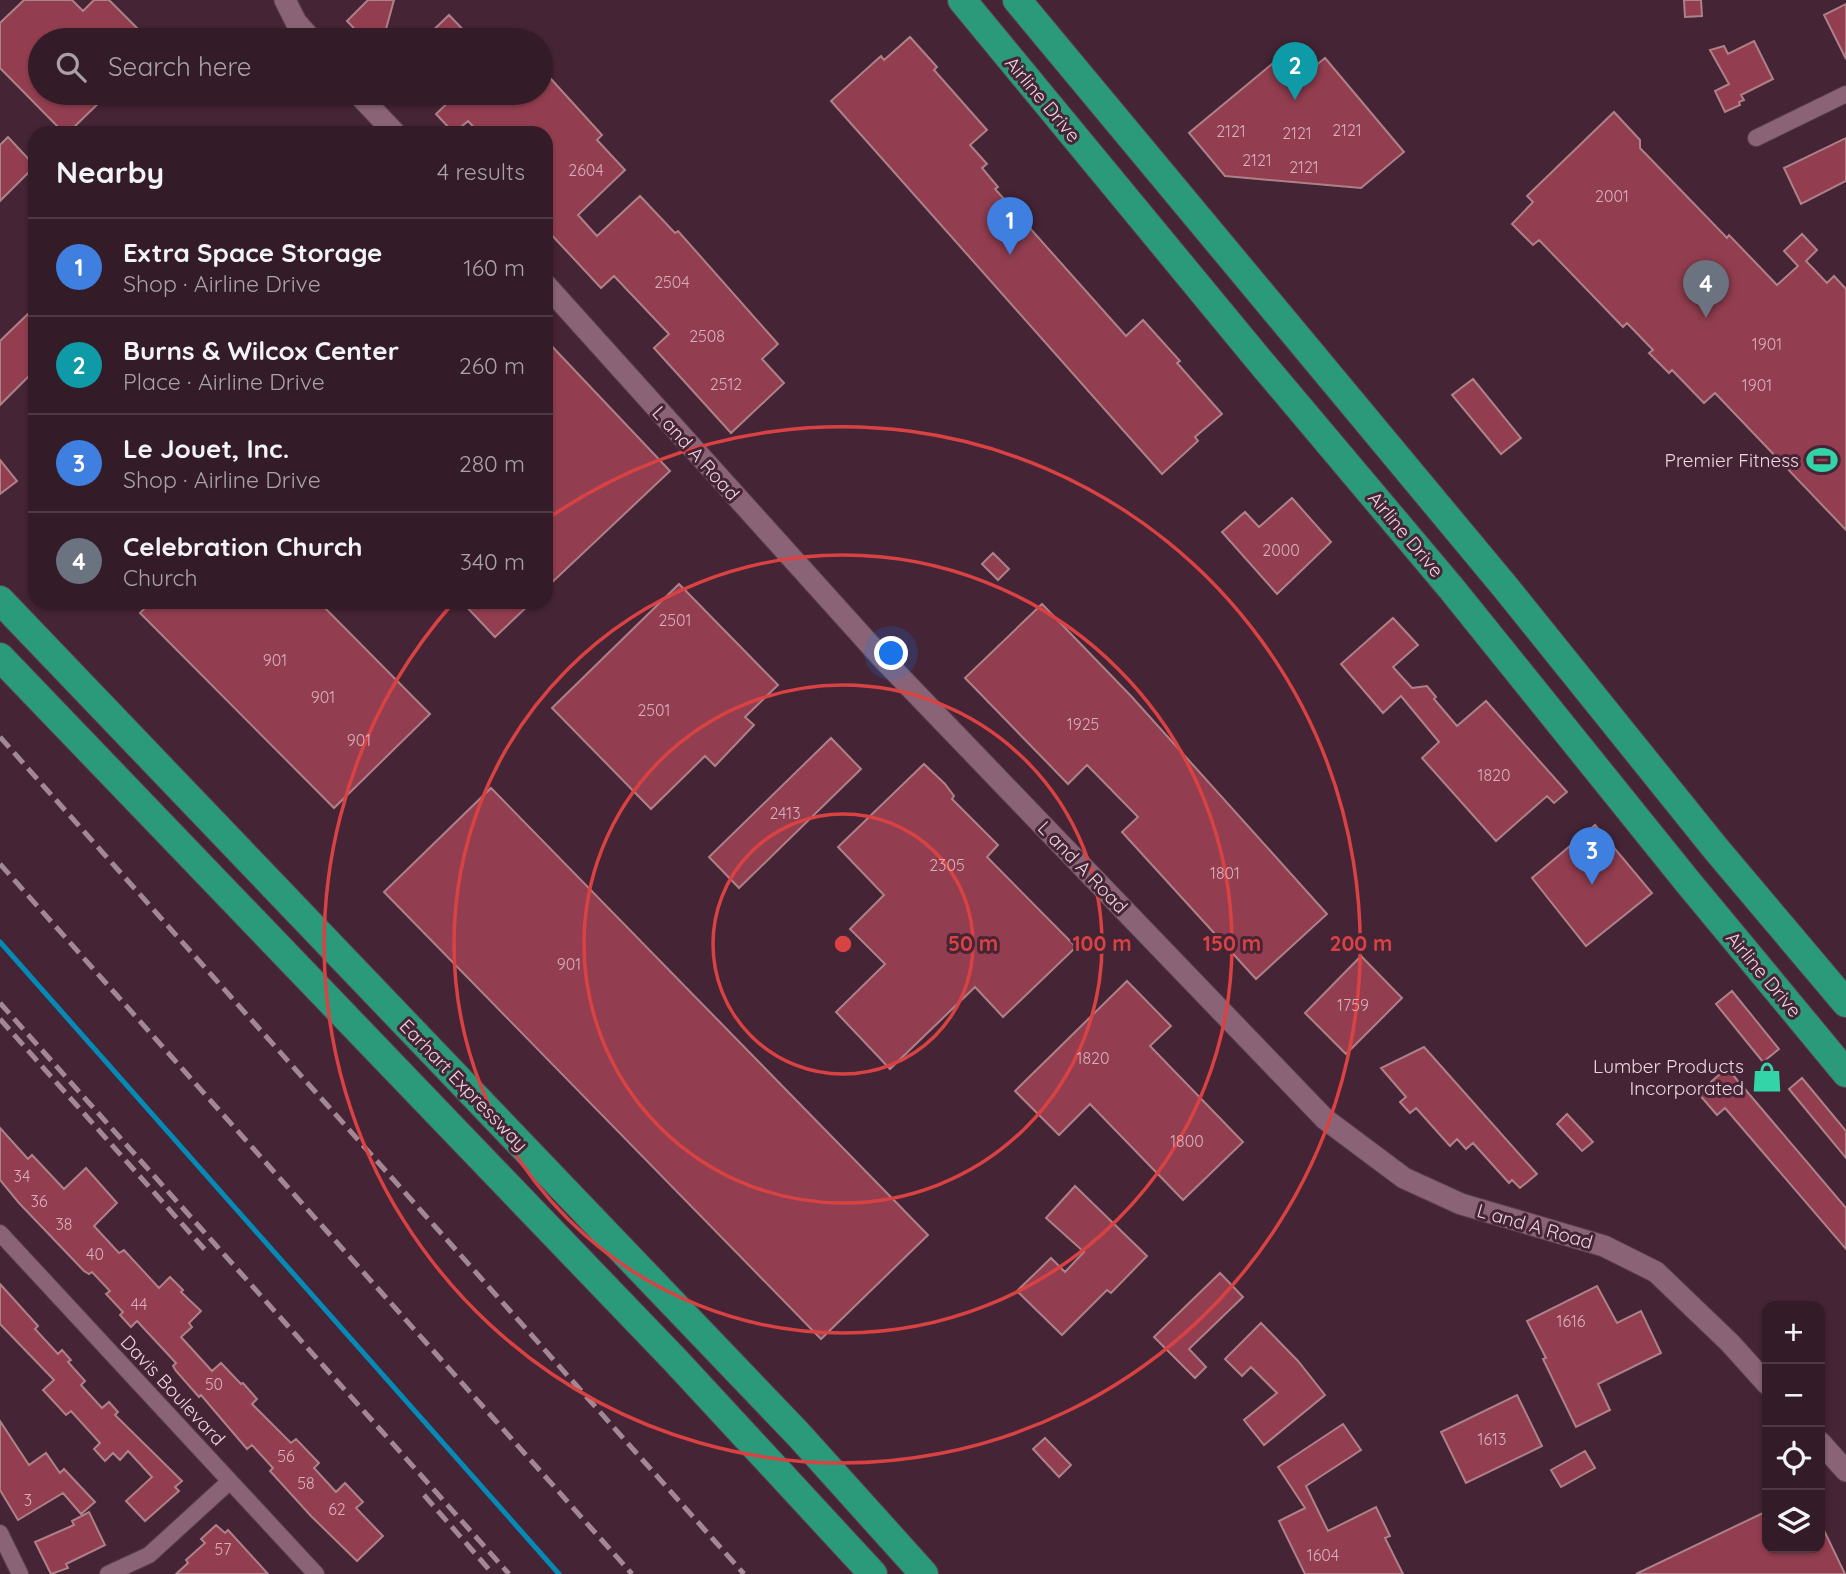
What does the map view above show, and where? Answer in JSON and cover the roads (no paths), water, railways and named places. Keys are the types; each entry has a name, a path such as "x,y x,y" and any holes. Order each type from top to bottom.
{"highway":[{"name":"Airline Drive","path":"962,0 1451,588 1846,1073"},
{"path":"974,0 1005,25 1020,23 1023,7"},
{"path":"1023,7 1566,661 1716,849 1846,1003"},
{"path":"1372,494 1405,467"},
{"name":"Earhart Expressway","path":"0,600 798,1434 924,1574"},
{"name":"Earhart Expressway","path":"0,657 676,1361 873,1574"}],"street":[{"path":"285,0 301,28"},
{"path":"1756,138 1846,94"},
{"path":"368,105 388,126"},
{"name":"L and A Road","path":"553,293 881,657 1325,1119 1404,1178 1461,1204 1604,1246 1656,1272 1730,1343 1762,1378"},
{"name":"Davis Boulevard","path":"0,1233 316,1574"},
{"path":"1825,1448 1846,1471"},
{"path":"108,1574 149,1555 229,1482"},
{"path":"0,1532 20,1574"}],"waterway":[{"path":"0,942 559,1574"}],"railway":[{"path":"0,737 744,1574"},
{"path":"0,864 632,1574"},
{"path":"0,1003 509,1574"},
{"path":"0,1019 207,1252"},
{"path":"424,1495 493,1574"}],"place":[{"name":"Burns & Wilcox Center","path":"1295,100"},
{"name":"Extra Space Storage","path":"1010,255"},
{"name":"Celebration Church","path":"1706,318"},
{"name":"Premier Fitness","path":"1822,460"},
{"name":"Le Jouet, Inc.","path":"1592,885"},
{"name":"Lumber Products Incorporated","path":"1767,1077"}]}
